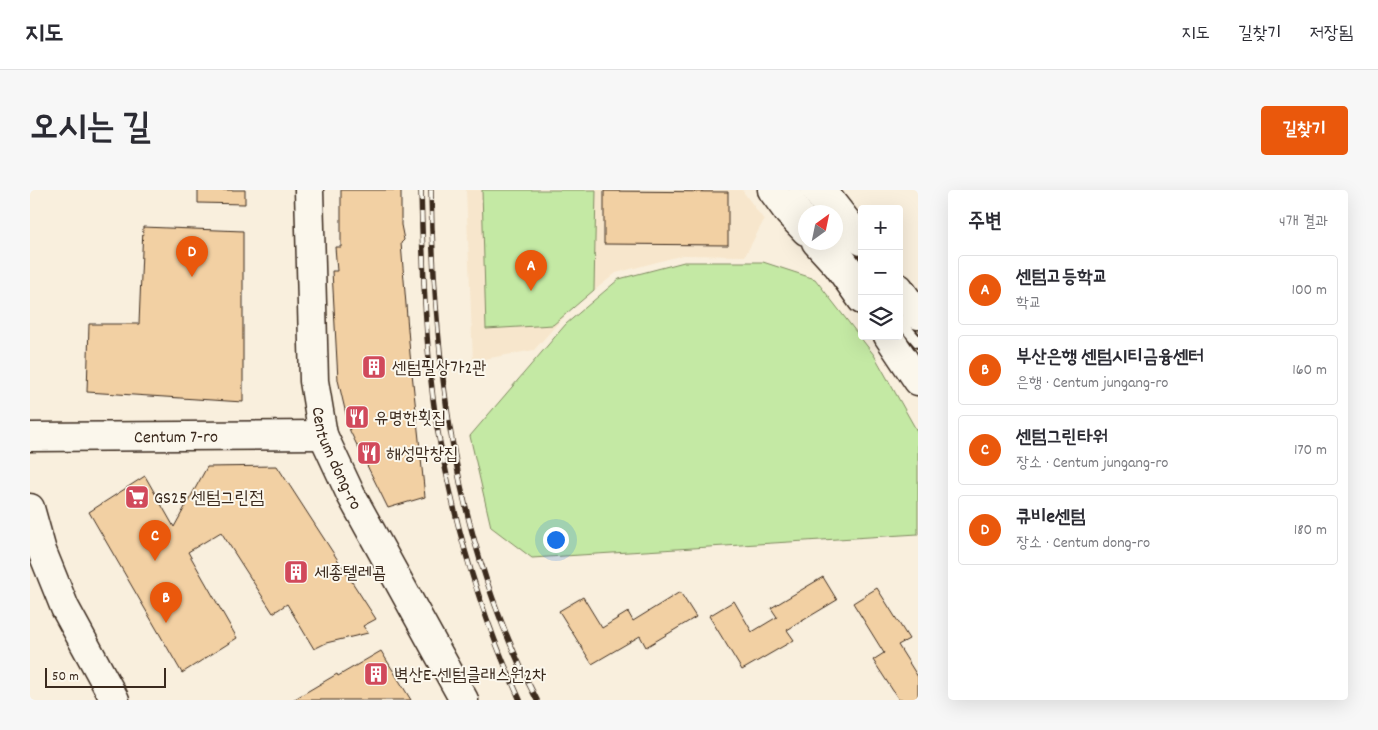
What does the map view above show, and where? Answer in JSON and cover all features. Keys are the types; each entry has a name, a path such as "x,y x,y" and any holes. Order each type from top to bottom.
{"main road":[{"name":"Centum dong-ro","path":"309,190 314,382 323,435 351,495 464,700"},
{"path":"772,190 798,223"},
{"path":"822,190 858,235"},
{"path":"826,250 850,269 860,295"},
{"path":"903,294 918,315"},
{"path":"891,340 918,381"},
{"name":"Centum 7-ro","path":"30,437 323,435"},
{"path":"30,508 42,551 65,608 115,700"}],"lane":[{"path":"794,190 804,205"},
{"path":"805,190 815,205"},
{"path":"832,250 850,269"},
{"path":"842,250 850,269"},
{"path":"903,325 918,342"}],"shaded area":[{"path":"466,190 742,190 764,220 745,256 683,255 616,273 570,310 534,350 473,361"}],"green space":[{"path":"482,190 596,190 594,290 553,325 486,329"},
{"path":"684,262 763,262 815,279 858,334 858,340 862,340 874,355 918,433 918,534 532,558 491,527 470,436 566,324 619,279"}],"building":[{"path":"198,190 245,190 245,204 198,203"},
{"name":"센텀필상가2관","path":"341,190 401,190 401,225 404,240 401,243 425,497 388,508 350,431 338,380 332,271 337,271 335,247 341,247"},
{"path":"604,191 728,192 728,245 604,244"},
{"path":"143,227 243,231 243,402 87,392 89,324 139,324"},
{"path":"277,466 376,619 363,626 368,633 326,643 314,649 287,604 273,613 221,532 188,552 237,638 182,673 89,512 145,476 174,527 207,467"},
{"path":"823,577 837,600 787,630 794,640 742,670 709,616 734,601 752,632 777,617 771,608"},
{"path":"877,588 909,639 898,645 918,677 918,700 899,700 873,660 884,653 853,603"},
{"path":"680,592 696,617 646,647 640,636 592,664 559,611 583,597 602,628 628,612 633,621"},
{"path":"381,651 411,700 293,700 337,674 338,676"}],"railway":[{"path":"421,190 427,335 436,421 454,510 469,565 497,646 520,700"},
{"path":"431,190 437,322 454,452 468,516 486,578 509,640 537,700"}],"place":[{"name":"큐비e센텀","path":"192,277"},
{"name":"센텀고등학교","path":"531,291"},
{"name":"센텀필상가2관","path":"374,367"},
{"name":"유명한횟집","path":"357,417"},
{"name":"해성막창집","path":"369,453"},
{"name":"GS25 센텀그린점","path":"137,497"},
{"name":"센텀그린타워","path":"155,561"},
{"name":"세종텔레콤","path":"296,572"},
{"name":"부산은행 센텀시티금융센터","path":"166,623"},
{"name":"벽산E-센텀클래스원2차","path":"376,674"}]}
